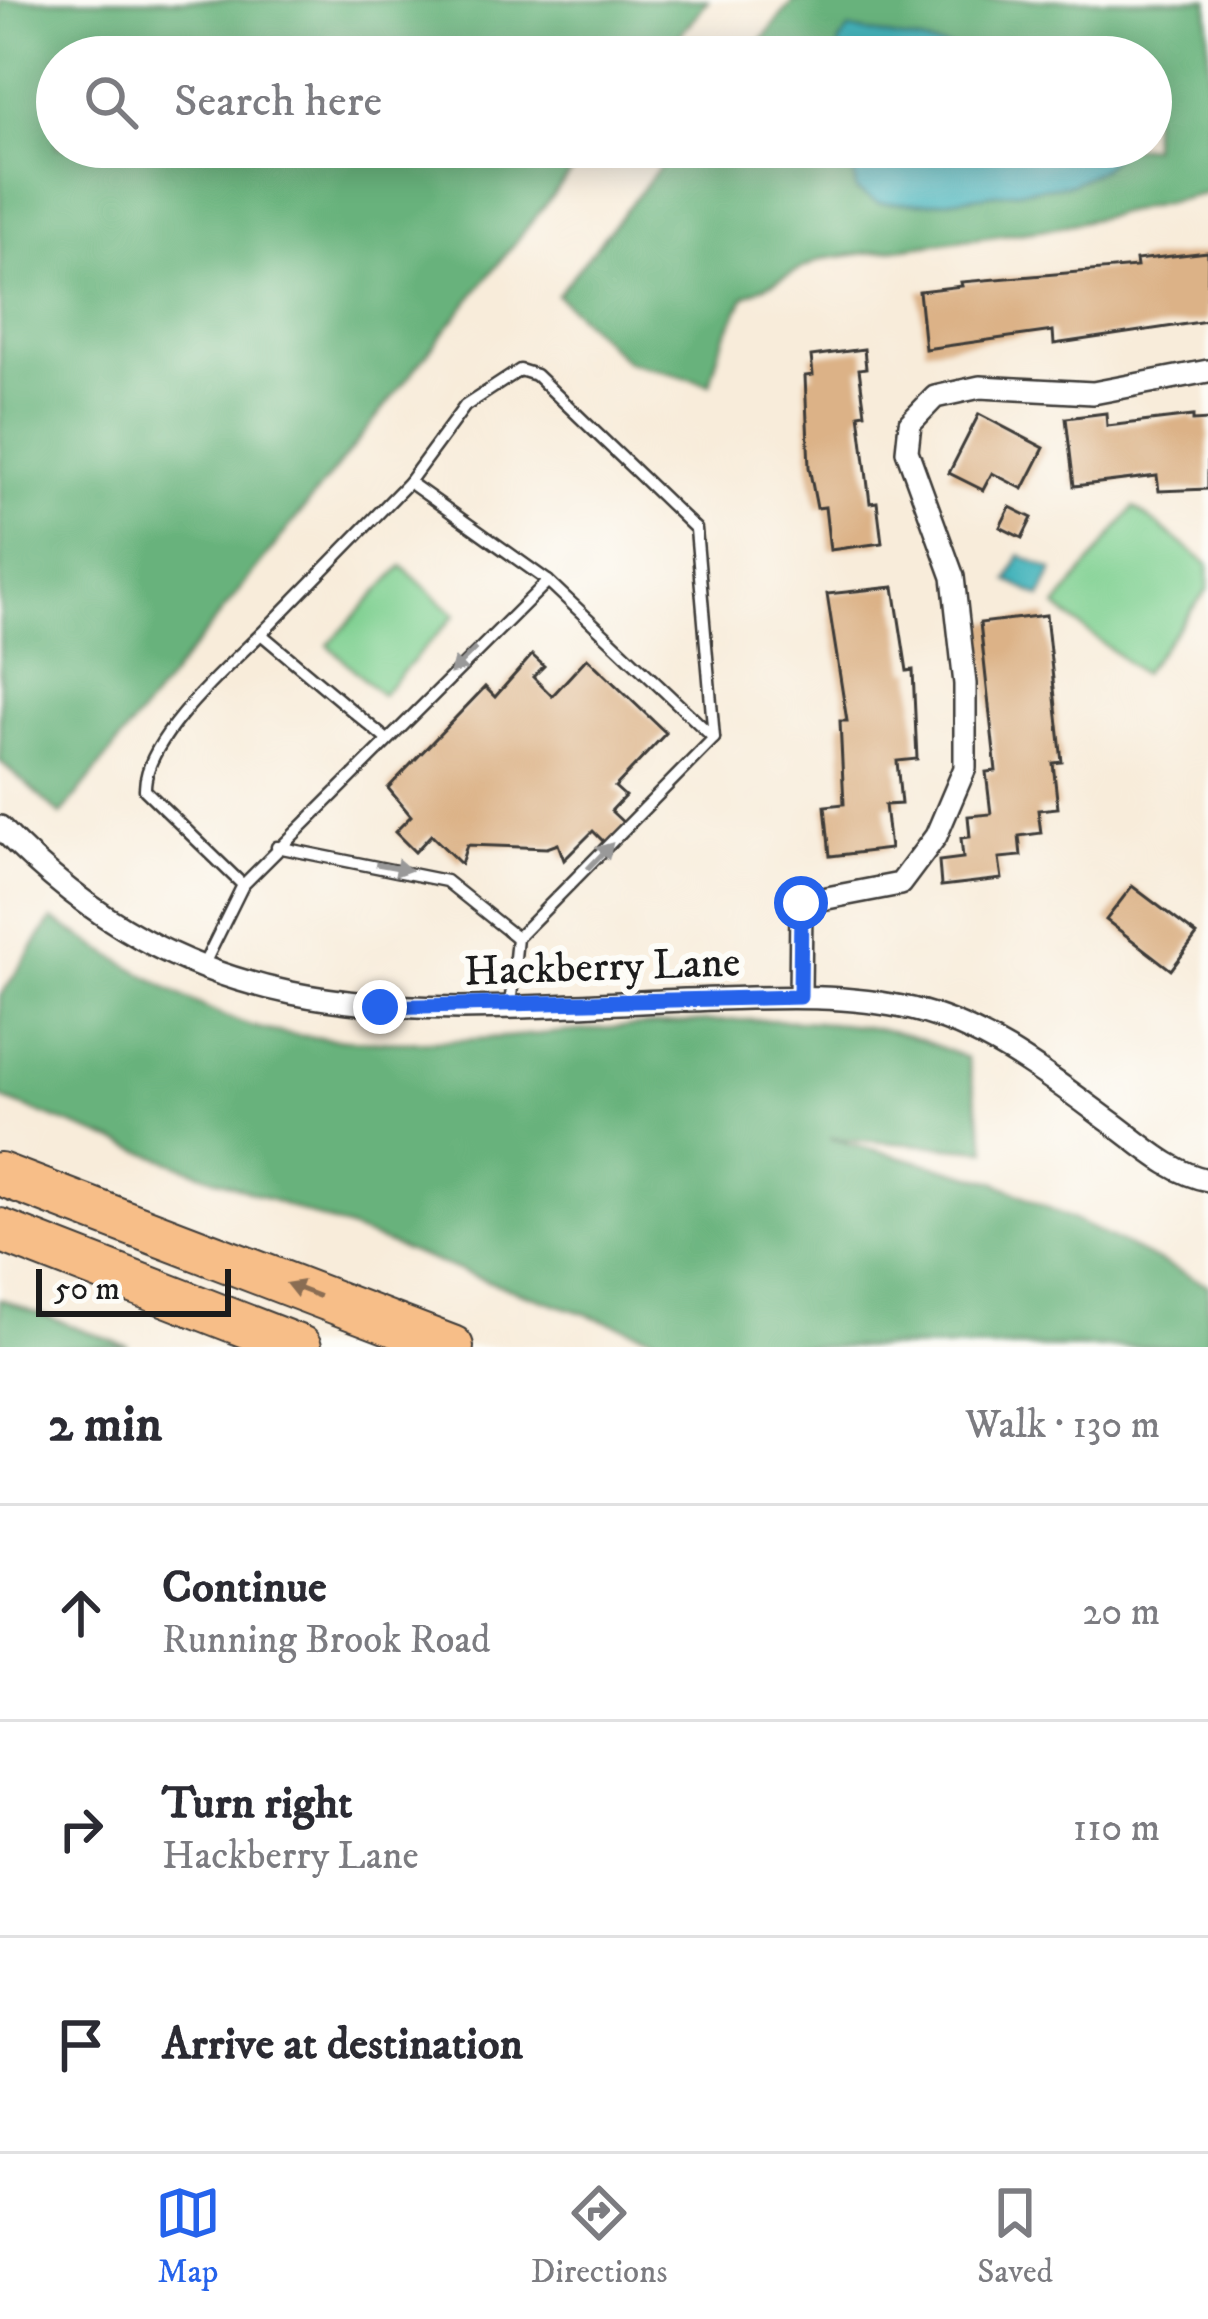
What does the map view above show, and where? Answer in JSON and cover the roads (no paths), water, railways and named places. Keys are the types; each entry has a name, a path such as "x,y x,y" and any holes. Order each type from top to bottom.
{"highway":[{"path":"0,1174 452,1347"},
{"path":"0,1230 300,1347"}],"street":[{"path":"800,997 801,903 900,884 936,836 965,768 965,684 952,577 907,451 910,422 935,397 980,387 1093,393 1208,370"},
{"name":"Hackberry Lane","path":"0,827 64,887 161,950 203,968 322,1002 439,1010 800,997 882,1003 950,1021 1040,1070 1180,1172 1208,1180"}],"lane":[{"path":"243,885 145,790 144,768 210,682 409,482 465,406 520,370 536,375 696,530 714,738 517,938 510,1007"},
{"path":"409,482 548,581 714,738"},
{"path":"203,968 243,885 548,581"},
{"path":"261,634 386,739"},
{"path":"278,848 446,880 517,938"}],"water":[{"path":"850,29 887,36 844,36"},
{"path":"853,168 1103,168 1072,184 929,203 878,203 856,190"},
{"path":"1020,555 1053,570 1041,597 1008,581"}]}
